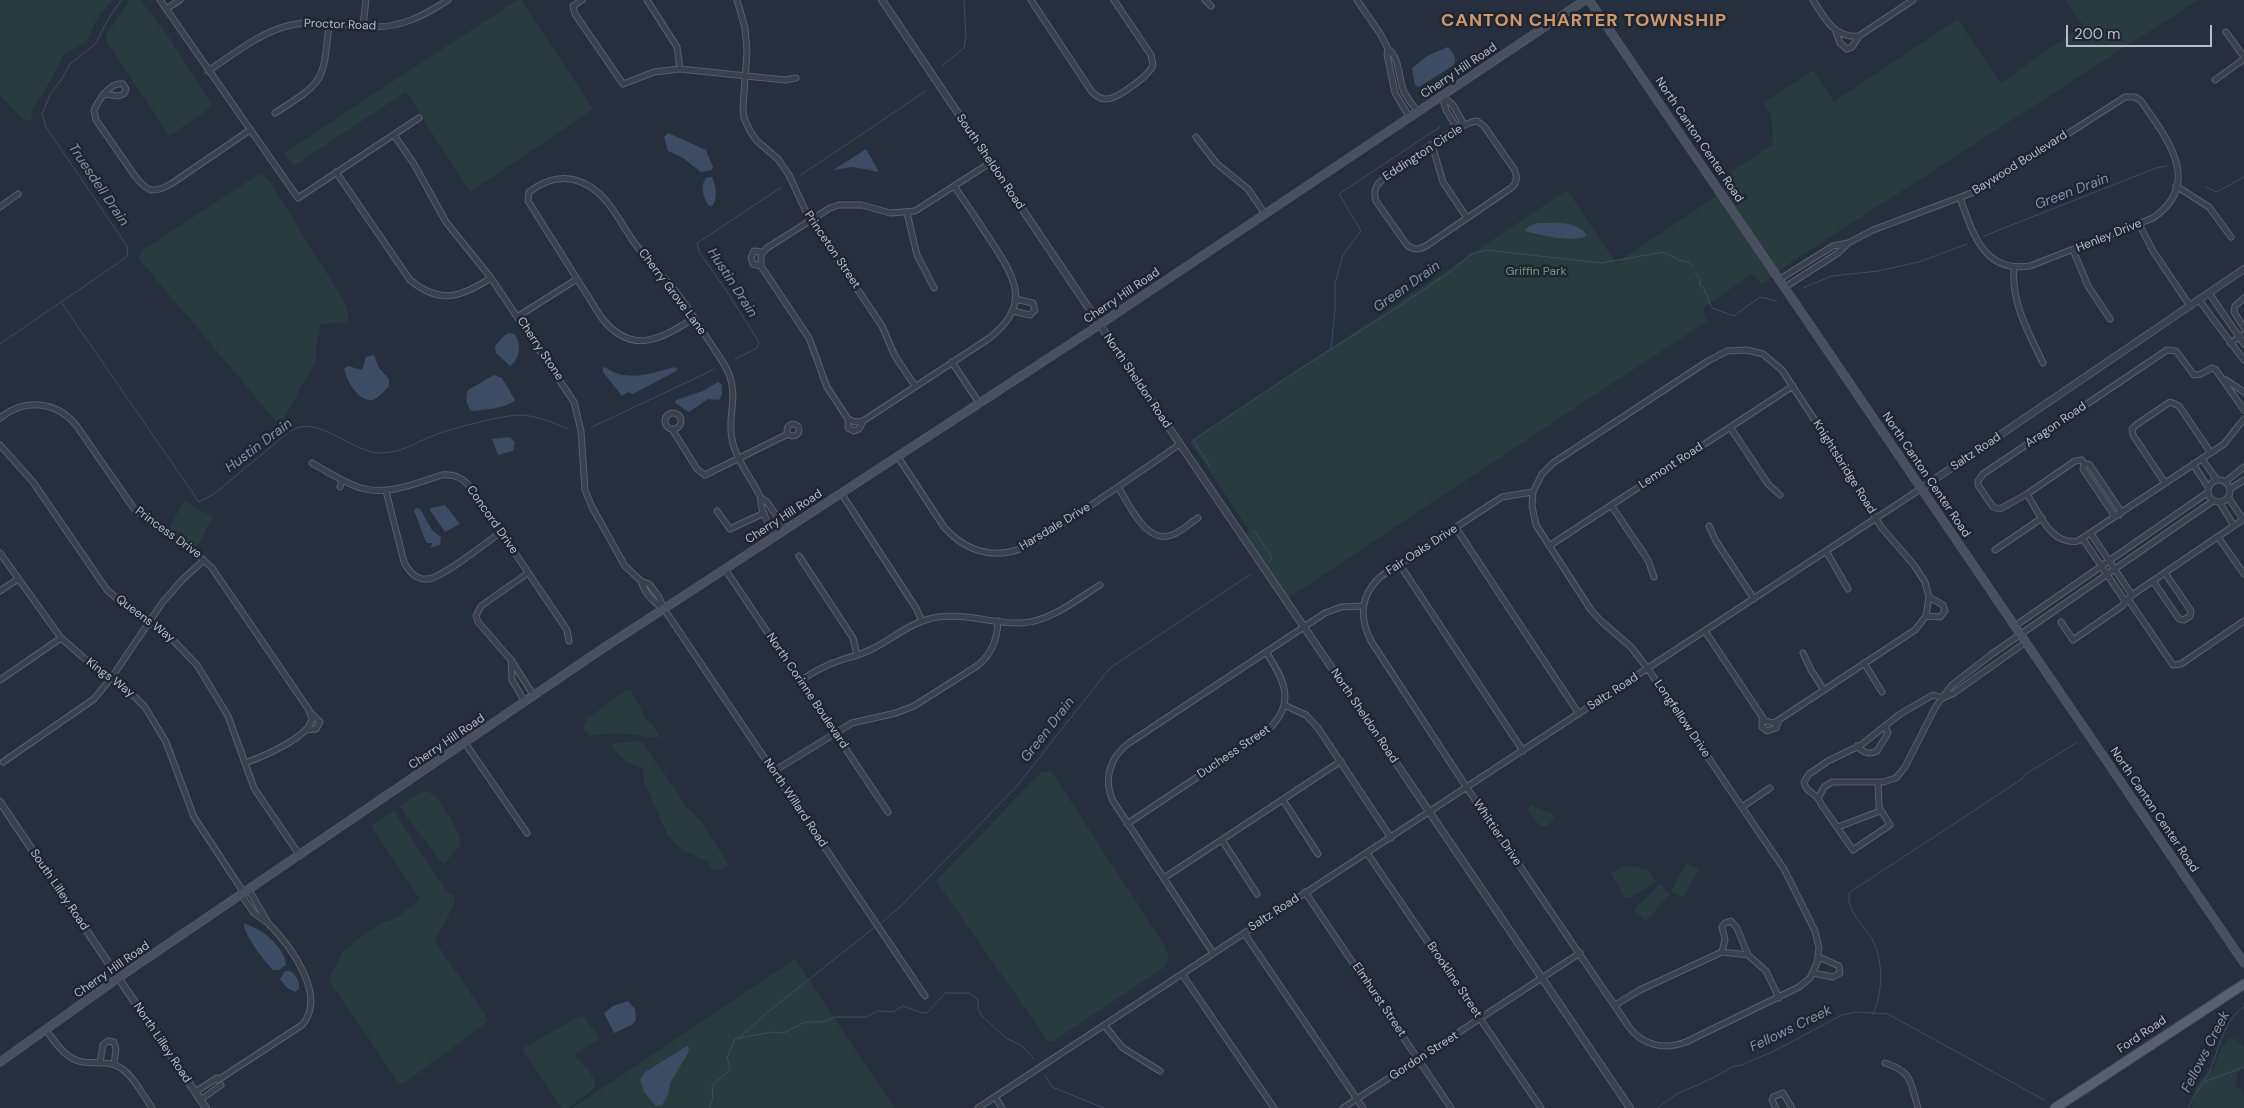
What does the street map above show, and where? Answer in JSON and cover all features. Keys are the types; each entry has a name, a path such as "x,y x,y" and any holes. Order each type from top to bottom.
{"main road":[{"name":"Cherry Hill Road","path":"0,1062 118,978 525,702 1099,324 1585,0"},
{"name":"North Canton Center Road","path":"1589,0 2244,963"},
{"name":"Ford Road","path":"2055,1108 2244,984"}],"street":[{"path":"160,0 298,198 419,118"},
{"path":"166,9 180,0"},
{"path":"363,26 366,0"},
{"name":"Proctor Road","path":"208,71 259,38 275,30 302,23 386,26 411,21 448,0"},
{"path":"582,0 573,6 574,14 617,77 624,84 654,72 680,69 786,80 796,78"},
{"path":"647,0 677,48 680,69"},
{"name":"Princeton Street","path":"737,0 745,28 747,51 743,107 748,127 757,141 778,159 786,170 811,220 882,326 895,356 915,386"},
{"name":"South Sheldon Road","path":"882,0 1099,324"},
{"path":"1031,0 1092,92 1105,99 1114,97 1146,76 1153,65 1151,55 1114,0"},
{"path":"1205,0 1210,6"},
{"path":"1357,0 1381,35 1388,49 1393,53 1405,94 1418,112"},
{"path":"1812,0 1836,32 1840,43 1847,48 1852,47 1860,36 1903,2 1913,0"},
{"path":"275,114 310,90 318,81 325,63 330,24"},
{"path":"1836,32 1842,36 1860,36"},
{"path":"2215,80 2244,58 2226,32"},
{"path":"1388,49 1387,55 1395,93 1410,118"},
{"path":"104,94 94,110 96,120 135,176 142,185 151,191 162,189 171,184 250,130"},
{"path":"1442,96 1453,105 1462,121 1461,128 1455,126 1446,110 1442,96"},
{"name":"Baywood Boulevard","path":"1780,279 1833,246 1848,243 1873,230 1960,198 1989,185 2122,99 2132,97"},
{"name":"Henley Drive","path":"2014,267 2035,265 2153,218 2164,209 2172,198 2176,186 2178,167 2173,151 2141,101 2132,97"},
{"name":"Eddington Circle","path":"1474,121 1482,123 1514,169 1517,177 1511,188 1426,246 1415,249 1407,245 1376,201 1374,194 1378,184 1432,145 1461,128 1474,121"},
{"name":"Cherry Stone","path":"394,134 414,164 449,226 491,278 574,402 581,431 584,482 589,501 625,566 641,581 649,584 660,597 664,609"},
{"path":"1196,137 1216,163 1248,190 1265,214"},
{"path":"1432,145 1443,182 1467,218"},
{"path":"761,255 830,208 848,204 862,205 890,213 908,213 921,208 990,162"},
{"path":"336,172 410,280 422,289 437,295 456,296 491,278"},
{"name":"Cherry Grove Lane","path":"577,279 528,200 528,194 542,183 561,178 578,181 597,192 655,270 671,287 722,360 732,383 734,396 731,430 740,458 761,498 767,502 786,530"},
{"path":"761,255 761,266 809,338 824,382 850,420 848,428 852,431 859,429 863,421 999,331 1013,312 1015,299 1014,283 1009,268 954,186"},
{"path":"2176,186 2209,207 2232,237"},
{"path":"0,207 18,194"},
{"path":"1960,198 1979,246 1992,258 2014,267 2014,288 2018,307 2043,363"},
{"path":"908,213 917,255 934,288"},
{"path":"2139,224 2153,251 2190,306"},
{"name":"Baywood Boulevard","path":"1785,287 1838,253 1848,243"},
{"path":"2073,250 2093,294 2110,319"},
{"path":"761,255 754,251 751,258 753,264 761,266"},
{"name":"Saltz Road","path":"978,1108 1876,519 2244,269"},
{"path":"517,317 577,279 606,324 618,334 646,341 659,339 694,318"},
{"path":"2209,293 2242,335 2244,344"},
{"path":"2244,298 2234,306 2234,312 2244,328"},
{"path":"1013,312 1030,315 1036,310 1032,303 1015,299"},
{"path":"2199,300 2244,360"},
{"name":"North Sheldon Road","path":"1099,324 1630,1108"},
{"path":"2230,343 2242,335"},
{"name":"Aragon Road","path":"2027,494 1997,510 1978,485 1980,477 2165,351 2171,349 2176,351 2194,375 2214,368 2222,378"},
{"name":"Knightsbridge Road","path":"1532,492 1542,474 1553,463 1715,357 1732,350 1748,350 1770,358 1782,370 1848,471 1885,534 1914,565 1927,588 1929,598"},
{"path":"952,362 979,403"},
{"path":"2222,378 2244,392"},
{"path":"2222,378 2244,410"},
{"name":"Lemont Road","path":"1549,546 1792,386"},
{"path":"2165,483 2133,435 2132,430 2136,425 2170,402 2179,406 2211,453"},
{"name":"Princess Drive","path":"0,418 13,409 30,405 51,407 65,414 76,425 135,510 152,524 188,545 204,560 309,710 320,722 316,729 306,730 272,752 245,763"},
{"path":"2119,515 2114,515 2083,469 2083,462 2075,461 2027,494 2054,536 2062,541 2072,543 2084,539 2228,441 2244,419"},
{"path":"850,420 863,421"},
{"path":"1730,427 1768,484 1780,495"},
{"path":"672,429 703,474 708,475 788,434"},
{"name":"Harsdale Drive","path":"898,457 949,533 968,547 988,553 1008,552 1027,546 1180,444"},
{"name":"Queens Way","path":"0,445 30,477 108,590 177,644 203,674 228,716 259,795 300,856"},
{"path":"2202,459 2217,480 2225,482 2230,489"},
{"name":"Concord Drive","path":"312,463 362,489 386,491 442,475 454,475 468,484 567,630 569,642"},
{"path":"2194,464 2213,501 2220,503 2234,526"},
{"path":"2225,482 2244,468"},
{"path":"340,487 342,480"},
{"path":"2016,626 2109,562 2208,490 2217,480"},
{"path":"2220,503 2228,497 2230,489 2244,480"},
{"path":"1118,487 1145,528 1154,535 1169,536 1198,518"},
{"path":"386,491 404,562 410,572 420,578 427,579 436,576 501,532"},
{"name":"Fair Oaks Drive","path":"1363,606 1367,594 1375,582 1400,565 1502,497 1532,492"},
{"name":"Longfellow Drive","path":"1532,492 1534,521 1591,610 1600,621 1631,647 1648,669 1791,881 1815,931 1819,957"},
{"path":"841,494 916,608 922,621"},
{"path":"2061,622 2073,640 2122,606 2128,598 2244,519 2228,497"},
{"name":"Cherry Grove Lane","path":"761,498 760,504 776,536"},
{"path":"1819,797 1824,787 1832,782 1878,782 1890,780 1901,774 1932,713 1952,685 2000,648 2064,606 2213,501"},
{"path":"1611,505 1648,560 1654,577"},
{"path":"717,511 730,529 764,513"},
{"path":"1995,550 2042,518"},
{"path":"1709,526 1754,599"},
{"path":"1456,528 1579,714"},
{"path":"2091,534 2115,570 2128,598"},
{"path":"2218,537 2244,574"},
{"path":"2084,539 2107,575 2128,598 2173,664 2181,664 2244,620"},
{"path":"1826,552 1848,589"},
{"name":"Kings Way","path":"0,553 61,638 84,658 137,697 160,729 171,752 194,817 245,893"},
{"path":"799,556 853,638 857,655"},
{"path":"3,762 90,702 112,678 174,588 204,560"},
{"path":"1400,565 1523,751"},
{"name":"North Corinne Boulevard","path":"725,569 888,812"},
{"path":"2153,581 2179,619 2184,620 2190,616 2191,611 2165,572"},
{"path":"528,573 481,606 476,612 478,622 511,660 534,696"},
{"path":"0,591 18,579"},
{"path":"800,680 826,665 872,649 922,621 938,617 956,616 1021,623 1040,620 1100,585"},
{"path":"1705,632 1762,717 1769,723 1780,720 1915,630 1926,616 1929,598 1943,605 1945,611 1940,617 1926,616"},
{"path":"2058,598 2064,606"},
{"path":"1213,953 1127,824 1111,795 1108,782 1114,758 1125,746 1304,627 1335,609 1348,606 1363,606"},
{"name":"Whittier Drive","path":"1363,606 1363,623 1371,641 1467,788 1638,1037 1654,1044 1669,1046 1686,1042 1779,998"},
{"name":"North Willard Road","path":"664,609 925,996"},
{"path":"774,771 856,722 896,713 914,706 977,666 993,648 998,621"},
{"path":"0,680 61,638"},
{"path":"1878,782 1880,811 1890,825 1853,850 1819,797 1806,788 1806,777 1828,761 1857,746 1900,714 1933,695 1943,698 2026,642"},
{"path":"2000,648 2006,656"},
{"path":"1266,652 1282,679 1285,693 1284,705 1300,711 1313,721 1391,838"},
{"path":"1803,653 1824,690"},
{"path":"511,660 512,680 525,702"},
{"path":"1864,663 1882,692"},
{"path":"1965,674 1970,681"},
{"name":"Duchess Street","path":"1127,824 1268,730 1278,720 1284,705"},
{"path":"306,730 312,719 309,710"},
{"path":"1762,717 1762,727 1767,731 1776,728 1780,720"},
{"path":"1857,746 1863,752 1868,753 1877,750 1888,733 1886,726"},
{"path":"465,743 528,832"},
{"path":"1164,878 1341,761"},
{"path":"1742,807 1770,788"},
{"path":"1283,800 1318,854"},
{"name":"South Lilley Road","path":"0,802 118,978"},
{"path":"1838,827 1880,811"},
{"path":"1222,840 1257,894"},
{"name":"Brookline Street","path":"1367,853 1541,1108"},
{"name":"Elmhurst Street","path":"1305,892 1451,1108"},
{"path":"245,893 254,913 268,923"},
{"path":"195,1092 219,1081 302,1024 309,1017 312,1003 307,981 292,950 245,893"},
{"path":"1722,952 1725,940 1722,927 1731,921 1737,928 1748,955 1766,971 1779,998 1799,987 1813,973 1819,957 1838,966 1840,973 1833,977 1813,973"},
{"path":"1244,932 1363,1108"},
{"path":"1615,1005 1640,990 1722,952 1748,955"},
{"name":"Gordon Street","path":"1343,1108 1481,1020 1580,953"},
{"path":"1182,974 1274,1108"},
{"name":"North Lilley Road","path":"118,978 206,1108"},
{"path":"1104,1025 1123,1048 1160,1070"},
{"path":"46,1030 70,1057 83,1062 100,1062 114,1065 131,1078 152,1108"},
{"path":"100,1062 103,1045 108,1041 114,1042 116,1049 114,1065"},
{"path":"1885,1063 1899,1067 1907,1075 1918,1108"},
{"path":"200,1100 219,1081"},
{"path":"1776,1108 1772,1100 1783,1093 1792,1108"},
{"path":"995,1097 1002,1108"}],"green space":[{"path":"0,0 113,0 98,17 87,41 63,56 53,77 33,108 31,120 26,121 23,119 0,95"},
{"path":"130,0 141,0 170,39 211,103 210,108 169,136 106,40 107,33"},
{"path":"517,0 521,0 593,109 470,192 406,92 294,166 284,153"},
{"name":"Griffin Park","path":"2064,0 2198,0 1787,265 1762,284 1750,273 1742,281 1703,308 1707,321 1288,598 1245,533 1249,531 1247,527 1190,442 1567,190 1616,263 1726,189 1720,179 1773,144 1771,115 1763,103 1813,70 1834,102 1958,19 2001,83 2083,25"},
{"path":"259,174 268,179 344,301 349,316 346,322 321,324 316,349 316,360 280,426 139,259 142,251"},
{"path":"184,501 213,517 197,548 168,530"},
{"path":"626,690 631,690 644,715 658,733 658,738 614,733 590,736 583,729 587,719"},
{"path":"635,741 643,743 687,807 702,823 728,864 726,868 714,871 707,861 684,851 667,834 644,781 643,769 626,761 612,747 612,744"},
{"path":"1051,771 1165,946 1169,959 1165,967 1054,1041 1048,1041 936,881 1041,772"},
{"path":"422,791 432,794 441,804 455,826 460,840 461,845 443,865 399,806"},
{"path":"1533,805 1536,809 1539,807 1541,810 1551,812 1554,818 1548,826 1540,826 1527,809"},
{"path":"394,811 446,890 454,896 455,903 435,941 488,1019 486,1023 403,1084 397,1081 328,979 344,950 380,923 395,919 420,899 371,826"},
{"path":"1687,863 1699,869 1683,898 1671,891"},
{"path":"1632,866 1648,870 1656,881 1630,898 1625,898 1611,873 1623,867"},
{"path":"1659,884 1670,894 1646,921 1634,910"},
{"path":"795,959 895,1108 572,1108"},
{"path":"582,1015 600,1038 575,1054 576,1058 592,1075 595,1088 569,1108 562,1108 523,1051 525,1047"},
{"path":"2229,1039 2236,1039 2244,1047 2244,1066 2237,1073 2236,1085 2244,1096 2244,1108 2191,1108 2197,1084 2214,1067 2221,1048"}],"water":[{"path":"1448,47 1455,57 1454,65 1419,87 1415,85 1412,68 1427,56"},
{"path":"668,133 706,150 713,167 712,170 701,172 683,158 668,151 664,137"},
{"path":"866,149 879,172 853,167 833,170"},
{"path":"712,177 716,192 712,206 706,202 703,188 706,178"},
{"path":"1538,223 1570,224 1586,234 1585,237 1570,239 1525,231 1529,226"},
{"path":"509,333 514,334 519,346 518,355 510,366 496,353 495,346"},
{"path":"374,355 379,368 389,379 389,386 378,397 370,400 361,397 357,393 350,384 344,369 348,366 362,370 366,357"},
{"path":"605,367 613,372 631,376 649,374 675,367 678,370 633,394 628,392 622,396 603,372"},
{"path":"494,375 502,378 515,400 502,407 472,411 468,407 468,390"},
{"path":"718,382 722,385 722,395 719,400 708,399 689,412 675,403 676,400 703,391"},
{"path":"509,437 515,442 513,451 498,455 492,439"},
{"path":"445,505 460,524 445,532 430,510 431,508"},
{"path":"416,508 420,509 432,530 441,537 440,545 430,548 433,543 427,543 425,540 414,511"},
{"path":"244,923 259,930 272,940 283,955 286,965 279,970 273,970 250,940"},
{"path":"285,971 290,971 297,979 299,989 295,992 287,988 280,979"},
{"path":"628,1001 635,1009 636,1020 632,1025 614,1033 604,1013 613,1006"},
{"path":"687,1046 689,1048 688,1053 670,1083 668,1095 662,1105 656,1106 644,1092 640,1079 645,1072"}],"waterway":[{"name":"Truesdell Drain","path":"0,344 128,255 127,246 46,127 42,114 50,95 69,65 96,43 107,21 121,0"},
{"name":"Hustin Drain","path":"942,66 964,48 966,35 964,0"},
{"name":"Hustin Drain","path":"801,175 926,91"},
{"path":"1331,349 1335,310 1335,284 1343,255 1361,231 1339,194 1440,127"},
{"name":"Green Drain","path":"1984,236 2156,168 2167,166"},
{"name":"Green Drain","path":"2206,187 2217,192 2244,177"},
{"name":"Hustin Drain","path":"735,359 757,348 759,342 699,252 697,243 782,187"},
{"name":"Green Drain","path":"1803,288 1832,276 1878,271 1919,262 1967,244"},
{"name":"Green Drain","path":"1211,468 1193,440 1295,372 1398,307 1453,270 1471,254 1486,250 1601,263 1664,252 1679,260 1688,262 1692,266"},
{"name":"Green Drain","path":"1695,272 1700,279 1700,286 1703,287 1712,308 1734,316 1760,297 1777,301"},
{"name":"Hustin Drain","path":"61,302 199,502 214,494 290,431 301,427 313,427 324,430 370,452 382,453 404,449 452,429 514,415 539,418 568,429"},
{"name":"Hustin Drain","path":"592,427 715,369"},
{"name":"Green Drain","path":"1254,530 1271,556 1272,559 1269,562"},
{"name":"Green Drain","path":"881,923 900,907 1016,787 1110,668 1251,574"},
{"path":"1873,1014 1879,996 1881,976 1879,957 1872,939 1852,910 1849,898 1850,892 2022,779 2026,774 2076,743"},
{"name":"Green Drain","path":"739,1038 769,1011 875,927"},
{"name":"Fellows Creek","path":"709,1108 713,1098 712,1086 730,1068 727,1058 735,1039 772,1032 784,1033 805,1022 822,1022 835,1017 866,1017 878,1011 893,1012 903,1006 922,1013 928,1012 945,993 969,993 978,999 978,1009 981,1015 1006,1038 1022,1046 1034,1059"},
{"name":"Fellows Creek","path":"2188,1108 2209,1072 2230,1021 2244,1007"},
{"name":"Fellows Creek","path":"1657,1108 1677,1094 1734,1066 1742,1065 1774,1051 1842,1015 1856,1012 1888,1014 2044,1100"},
{"path":"2204,1082 2244,1067"},
{"name":"Fellows Creek","path":"1045,1075 1052,1087 1104,1108"}],"district":[{"name":"CANTON CHARTER TOWNSHIP","path":"1584,21"}]}
